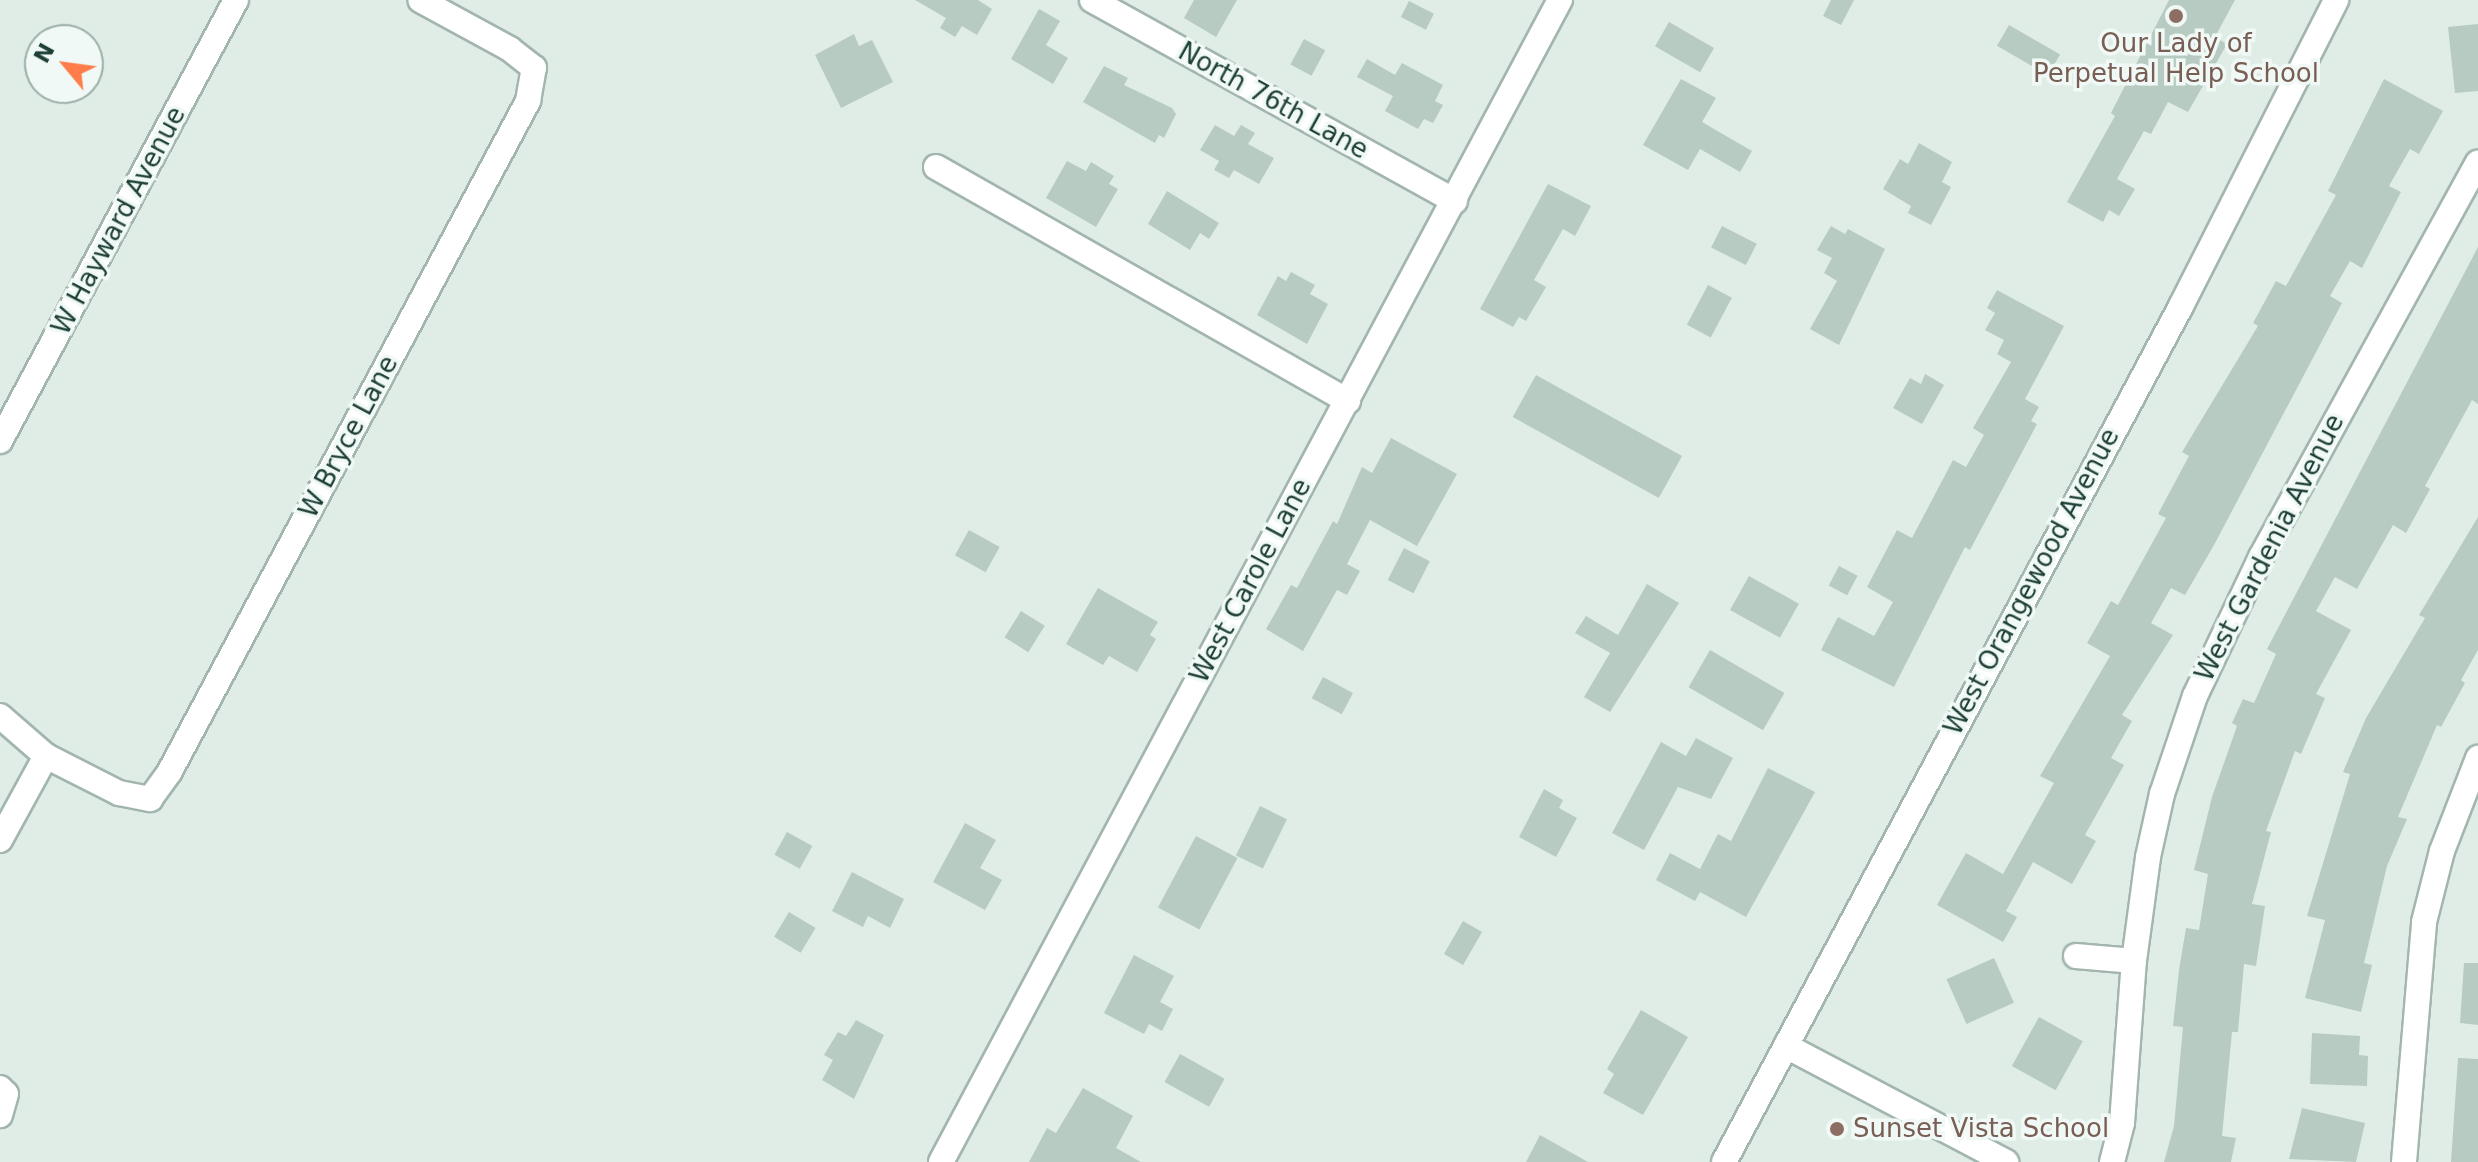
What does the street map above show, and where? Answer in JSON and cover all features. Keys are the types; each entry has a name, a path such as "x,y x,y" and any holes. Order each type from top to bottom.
{"street":[{"name":"W Hayward Avenue","path":"0,441 10,403 236,0"},
{"name":"W Bryce Lane","path":"46,756 119,793 150,799 170,771 528,101 534,68 510,49 420,0"},
{"name":"North 76th Lane","path":"1092,0 1455,201"},
{"name":"West Carole Lane","path":"941,1162 1560,0"},
{"name":"West Orangewood Avenue","path":"1724,1162 2181,306 2336,0"},
{"name":"West Gardenia Avenue","path":"2112,1162 2126,1092 2134,961 2159,806 2195,696 2261,557 2478,163"},
{"path":"936,167 1348,401"},
{"path":"0,716 46,756 0,840"},
{"path":"2404,1162 2424,922 2442,851 2478,758"},
{"path":"2076,956 2134,961"},
{"path":"1786,1046 2006,1162"}],"building":[{"path":"915,0 978,0 992,9 977,35 962,26 955,37 940,28 946,18"},
{"path":"1194,0 1237,0 1216,37 1184,18"},
{"path":"1831,0 1854,0 1841,25 1823,16"},
{"path":"2169,0 2235,0 2215,37 2227,44 2188,112 2168,102 2151,134 2144,131 2117,179 2135,189 2119,216 2109,210 2103,222 2067,202 2115,116 2111,113"},
{"path":"1409,1 1434,14 1426,30 1401,17"},
{"path":"1039,9 1060,21 1046,45 1068,58 1053,84 1011,59"},
{"path":"1669,22 1714,48 1700,72 1655,46"},
{"path":"2478,24 2478,91 2455,93 2448,27"},
{"path":"2009,25 2060,54 2048,75 1997,46"},
{"path":"854,34 859,46 872,40 893,82 841,108 815,55"},
{"path":"1304,39 1325,50 1312,76 1290,65"},
{"path":"1367,59 1395,75 1402,63 1443,85 1435,101 1443,105 1433,123 1424,119 1418,129 1385,111 1393,96 1357,77"},
{"path":"1104,66 1128,78 1124,85 1172,108 1176,114 1164,138 1159,135 1155,143 1083,102"},
{"path":"1681,79 1716,98 1702,122 1752,151 1740,172 1700,149 1688,170 1643,145"},
{"path":"2384,79 2443,111 2419,154 2410,149 2389,186 2401,192 2362,268 2350,261 2330,296 2342,303 2214,545 2185,595 2171,588 2151,623 2173,635 2122,715 2132,721 2111,758 2124,765 2085,835 2096,841 2072,884 2033,862 2006,911 2017,917 2003,942 1937,905 1966,853 2003,874 2054,783 2040,776 2110,656 2087,643 2111,601 2118,605 2166,518 2158,514 2189,456 2182,452 2258,326 2253,323 2276,281 2286,286 2336,195 2328,191"},
{"path":"1215,125 1234,136 1241,125 1255,133 1248,144 1274,158 1259,184 1234,170 1229,178 1214,170 1219,161 1200,150"},
{"path":"1919,143 1952,162 1942,182 1951,187 1931,225 1908,213 1911,206 1883,189 1900,159 1908,164"},
{"path":"1067,161 1086,171 1091,162 1114,176 1109,184 1118,189 1096,227 1046,198"},
{"path":"1548,184 1591,206 1575,236 1563,229 1534,280 1546,287 1526,321 1519,317 1513,327 1480,309"},
{"path":"1167,191 1219,223 1209,239 1200,233 1190,250 1148,224"},
{"path":"1722,226 1757,244 1746,265 1711,247"},
{"path":"1831,226 1845,234 1848,229 1885,249 1839,345 1810,329 1837,281 1824,273 1832,258 1817,250"},
{"path":"2478,247 2478,404 2472,400 2425,486 2430,489 2406,533 2393,525 2357,589 2335,577 2316,611 2351,630 2316,694 2325,698 2301,754 2295,751 2266,831 2271,832 2252,904 2265,906 2256,966 2244,964 2238,1032 2232,1032 2222,1136 2236,1138 2231,1162 2164,1162 2174,1126 2183,1027 2173,1026 2179,970 2186,928 2199,930 2208,874 2194,870 2212,797 2237,726 2232,723 2243,699 2254,703 2276,654 2267,649"},
{"path":"1291,272 1315,285 1310,294 1328,304 1307,344 1257,315 1278,276 1286,281"},
{"path":"1708,285 1732,298 1711,337 1687,325"},
{"path":"1997,290 2064,326 2025,399 2039,407 2031,421 2037,424 1970,550 1965,547 1894,687 1821,650 1838,617 1874,636 1893,602 1867,587 1897,530 1912,538 1953,460 1966,467 1984,435 1973,428 2011,362 1997,354 2004,340 1985,330 1995,313 1987,308"},
{"path":"1925,374 1944,385 1922,424 1893,408 1910,378 1921,384"},
{"path":"1536,375 1682,456 1659,498 1513,417"},
{"path":"1391,438 1457,474 1417,546 1370,520 1347,564 1360,571 1347,595 1337,590 1303,651 1266,629 1291,585 1297,588 1333,521 1337,524 1362,467 1372,473"},
{"path":"2478,517 2478,650 2461,680 2465,683 2441,727 2437,725 2398,817 2407,819 2387,866 2364,963 2372,965 2361,1012 2305,998 2325,920 2307,916 2350,774 2343,772 2366,718 2425,618 2419,615"},
{"path":"969,530 1000,547 986,572 955,555"},
{"path":"1404,548 1430,561 1413,593 1388,580"},
{"path":"1839,566 1858,576 1847,595 1829,585"},
{"path":"1749,576 1799,604 1780,638 1730,610"},
{"path":"1647,584 1679,603 1610,712 1584,697 1610,653 1575,633 1586,616 1618,635"},
{"path":"1098,588 1158,622 1150,635 1156,639 1137,672 1109,656 1103,665 1066,644"},
{"path":"1021,611 1045,626 1028,652 1005,637"},
{"path":"1710,650 1784,693 1763,730 1688,687"},
{"path":"1323,677 1353,693 1342,714 1312,698"},
{"path":"1696,738 1733,758 1711,799 1678,787 1644,850 1612,833 1661,742 1686,756"},
{"path":"1768,768 1815,792 1746,917 1700,892 1695,901 1656,880 1670,853 1700,869 1718,834 1731,841"},
{"path":"1544,789 1563,800 1559,808 1577,818 1556,857 1519,837"},
{"path":"1260,806 1287,819 1263,869 1236,855"},
{"path":"965,823 996,840 980,868 1002,880 985,910 933,882"},
{"path":"787,832 812,846 800,869 774,855"},
{"path":"1196,836 1237,858 1199,930 1158,908"},
{"path":"852,872 904,899 890,928 868,916 863,927 832,911"},
{"path":"789,912 816,928 801,953 774,937"},
{"path":"1463,921 1482,932 1463,965 1444,954"},
{"path":"1134,955 1174,976 1160,1002 1173,1009 1162,1031 1149,1024 1144,1034 1104,1013"},
{"path":"1994,958 2014,1003 1966,1024 1946,979"},
{"path":"2464,963 2478,963 2478,1025 2460,1023"},
{"path":"1641,1010 1688,1037 1643,1115 1603,1093 1614,1074 1607,1069"},
{"path":"2039,1017 2083,1041 2056,1090 2012,1066"},
{"path":"856,1020 884,1035 854,1099 822,1080 833,1060 824,1055 838,1032 846,1036"},
{"path":"2312,1033 2360,1036 2359,1055 2368,1056 2367,1086 2310,1084"},
{"path":"1180,1054 1225,1079 1209,1107 1164,1082"},
{"path":"2458,1058 2478,1059 2478,1162 2451,1162"},
{"path":"1083,1088 1133,1116 1116,1148 1141,1162 1029,1162 1047,1128 1056,1133"},
{"path":"2302,1108 2365,1123 2356,1162 2289,1159"},
{"path":"1540,1135 1588,1162 1526,1162"}],"place":[{"name":"Our Lady of Perpetual Help School","path":"2176,16"},
{"name":"Sunset Vista School","path":"1837,1129"}]}
